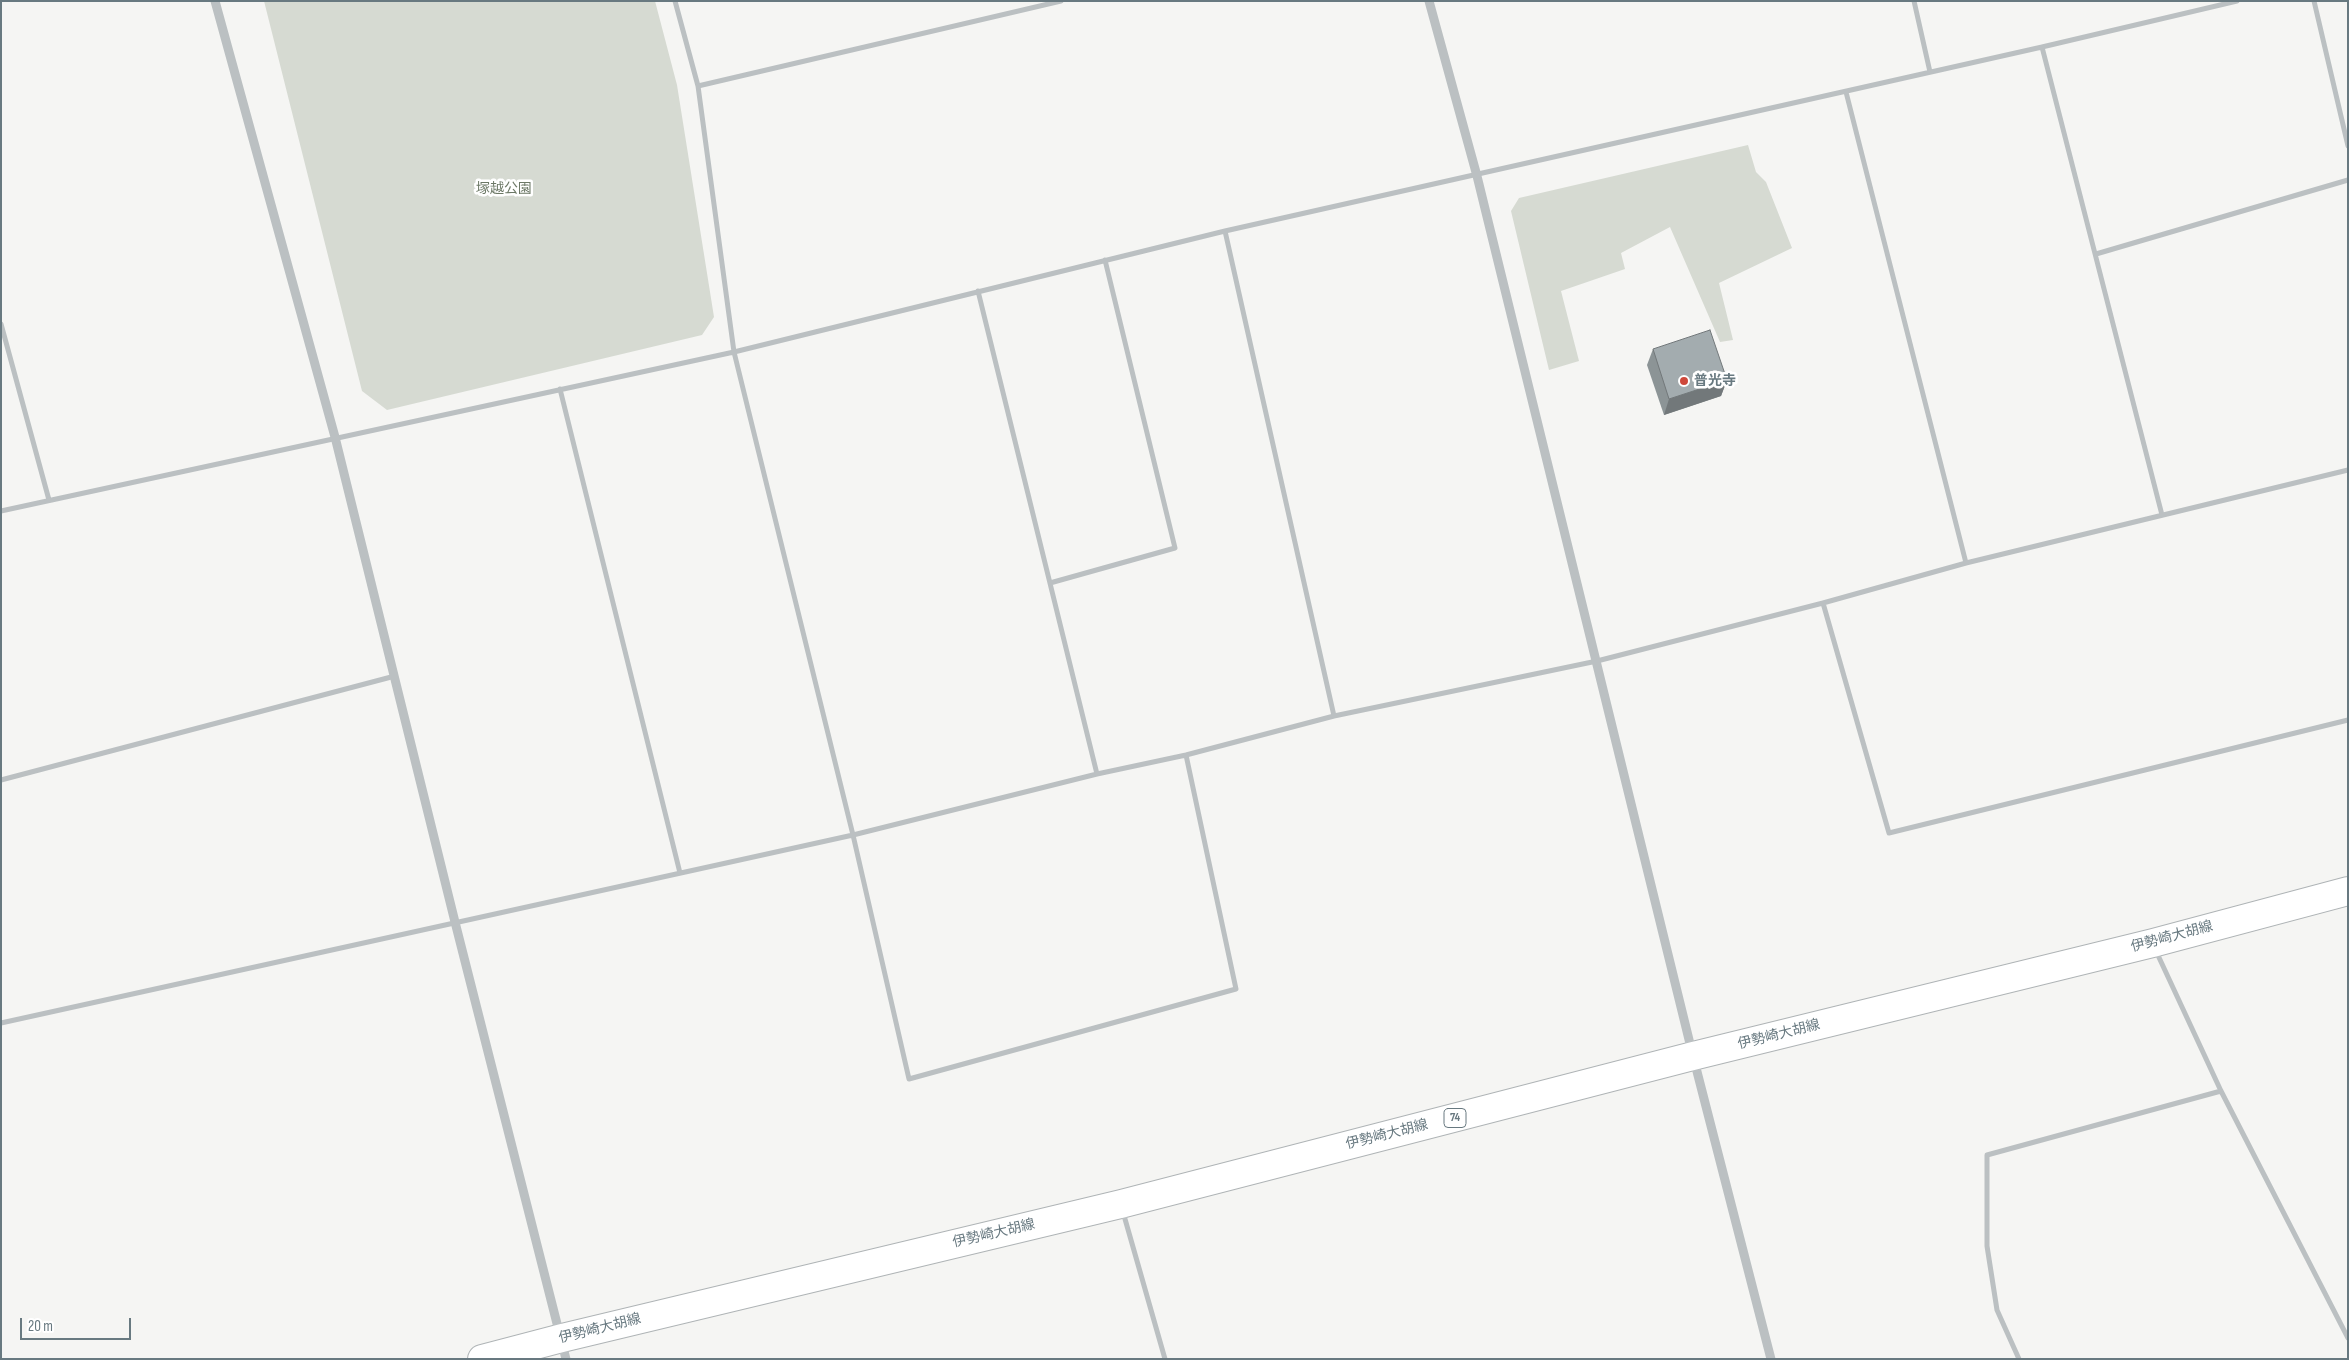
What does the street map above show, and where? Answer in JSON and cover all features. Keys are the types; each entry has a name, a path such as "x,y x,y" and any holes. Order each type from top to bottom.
{"main road":[{"name":"伊勢崎大胡線","path":"482,1359 564,1348 1693,1056 2153,943 2348,891"}],"street":[{"path":"215,1 335,437 455,922 564,1348"},
{"path":"675,1 698,86 734,352 853,835 909,1079 1236,989 1186,754"},
{"path":"698,86 1061,1"},
{"path":"1429,1 1477,176 1693,1056 1771,1359"},
{"path":"1914,1 1930,72"},
{"path":"1,511 335,437 734,352 1225,231 1477,176 2237,1"},
{"path":"2314,1 2348,146"},
{"path":"2042,47 2162,515"},
{"path":"1846,92 1966,563"},
{"path":"2096,254 2348,180"},
{"path":"1225,231 1334,716"},
{"path":"1050,583 1175,548 1104,260"},
{"path":"978,291 1097,774"},
{"path":"1,324 49,500"},
{"path":"560,389 680,873"},
{"path":"1,1023 853,835 1334,716 1597,661 1823,603 1966,563 2348,470"},
{"path":"1823,603 1889,833 2348,720"},
{"path":"1,780 395,676"},
{"path":"2153,943 2221,1091 2348,1338"},
{"path":"2019,1359 1996,1310 1987,1246 1987,1155 2221,1091"},
{"path":"1121,1204 1165,1359"}],"green space":[{"name":"塚越公園","path":"264,1 655,1 677,85 714,317 702,335 387,410 362,391"},
{"path":"1748,145 1756,172 1766,182 1792,248 1719,283 1733,340 1720,342 1670,227 1621,253 1625,269 1561,291 1579,361 1549,370 1511,211 1519,198"}],"building":[{"name":"普光寺","path":"1710,330 1727,380 1669,399 1653,349"}],"place":[{"name":"普光寺","path":"1684,381"}]}
